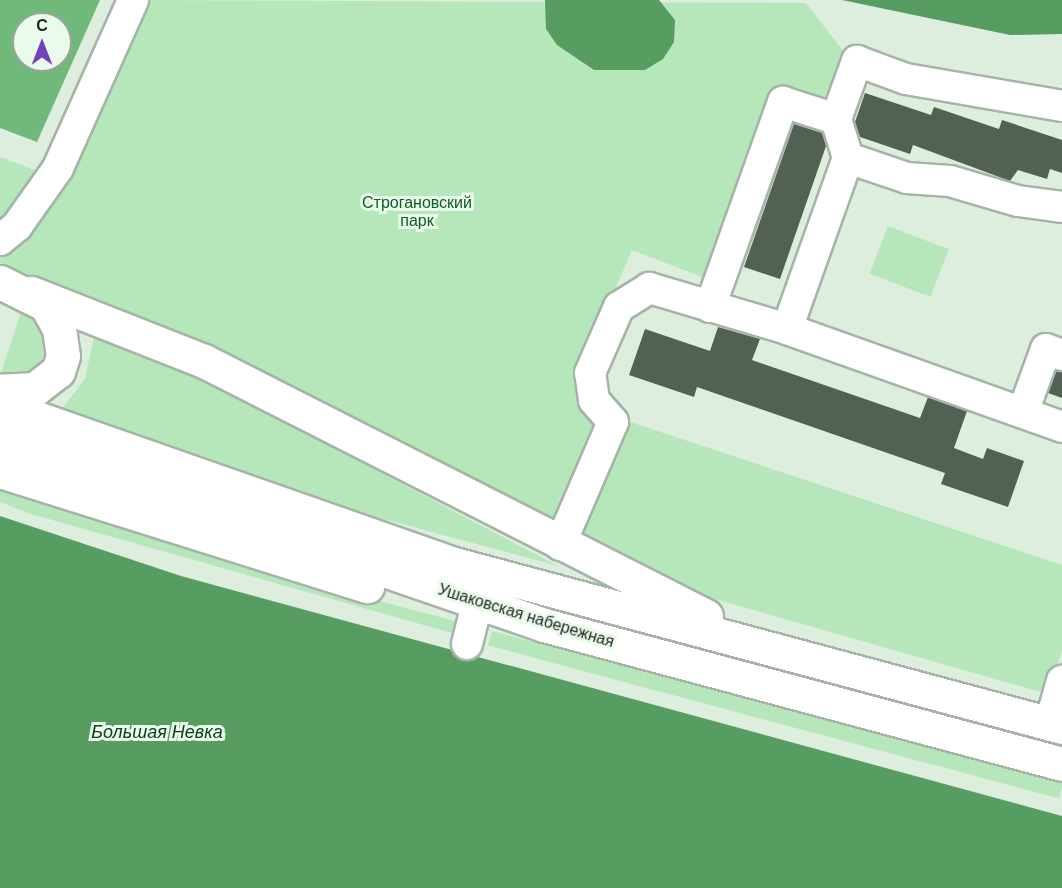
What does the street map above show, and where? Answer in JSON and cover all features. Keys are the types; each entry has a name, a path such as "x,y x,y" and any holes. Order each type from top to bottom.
{"main road":[{"path":"0,282 204,361 693,611 818,660"},
{"path":"0,391 35,389 58,371 63,356 53,315 31,293"},
{"name":"Ушаковская набережная","path":"0,405 458,565 1056,725"},
{"name":"Ушаковская набережная","path":"0,438 544,625 1062,764"},
{"path":"0,471 283,564 471,629 544,625"}],"lane":[{"path":"0,240 17,226 58,168 133,0"},
{"path":"787,329 848,158 836,119 857,61 906,79 1062,106"},
{"path":"710,307 783,102 836,119"},
{"path":"848,158 908,178 1062,207"},
{"path":"560,545 613,422 594,400 590,373 619,307 649,288 1026,403 1062,406"},
{"path":"1026,403 1046,349 1062,355"},
{"path":"1026,403 1062,427"},
{"path":"1056,725 1062,681"}],"green space":[{"name":"Строгановский парк","path":"115,0 806,3 844,52 823,107 781,95 710,280 632,250 578,375 588,408 1062,565 1062,651 1048,694 701,595 213,348 0,263 0,157 38,171"},
{"path":"888,226 949,249 930,297 870,274"},
{"path":"21,312 41,323 53,341 42,374 0,376"},
{"path":"94,336 195,375 558,566 313,500 60,411 85,379"},
{"path":"0,486 286,576 455,621 452,633 31,514 0,502"},
{"path":"492,631 1062,784 1059,798 488,645"}],"shaded area":[{"path":"0,0 100,0 72,63 72,12 12,12 12,72 68,72 37,142 0,128"}],"water":[{"path":"545,0 659,0 675,20 674,42 663,59 645,70 594,70 557,45 546,29"},
{"path":"842,0 1062,0 1062,34 1010,35"},
{"name":"Большая Невка","path":"0,516 181,576 1062,816 1062,888 0,888"}],"building":[{"path":"865,93 931,115 934,107 999,129 1002,120 1062,140 1062,173 1050,169 1047,179 1018,170 1010,181 913,145 910,154 860,137 855,122"},
{"path":"794,124 822,133 826,146 780,279 744,267"},
{"path":"718,327 760,339 752,360 920,418 928,397 967,411 954,448 983,459 987,448 1024,461 1008,507 941,484 945,473 697,387 694,397 629,375 645,329 710,351"},
{"path":"1056,371 1062,372 1062,398 1048,393"}]}
